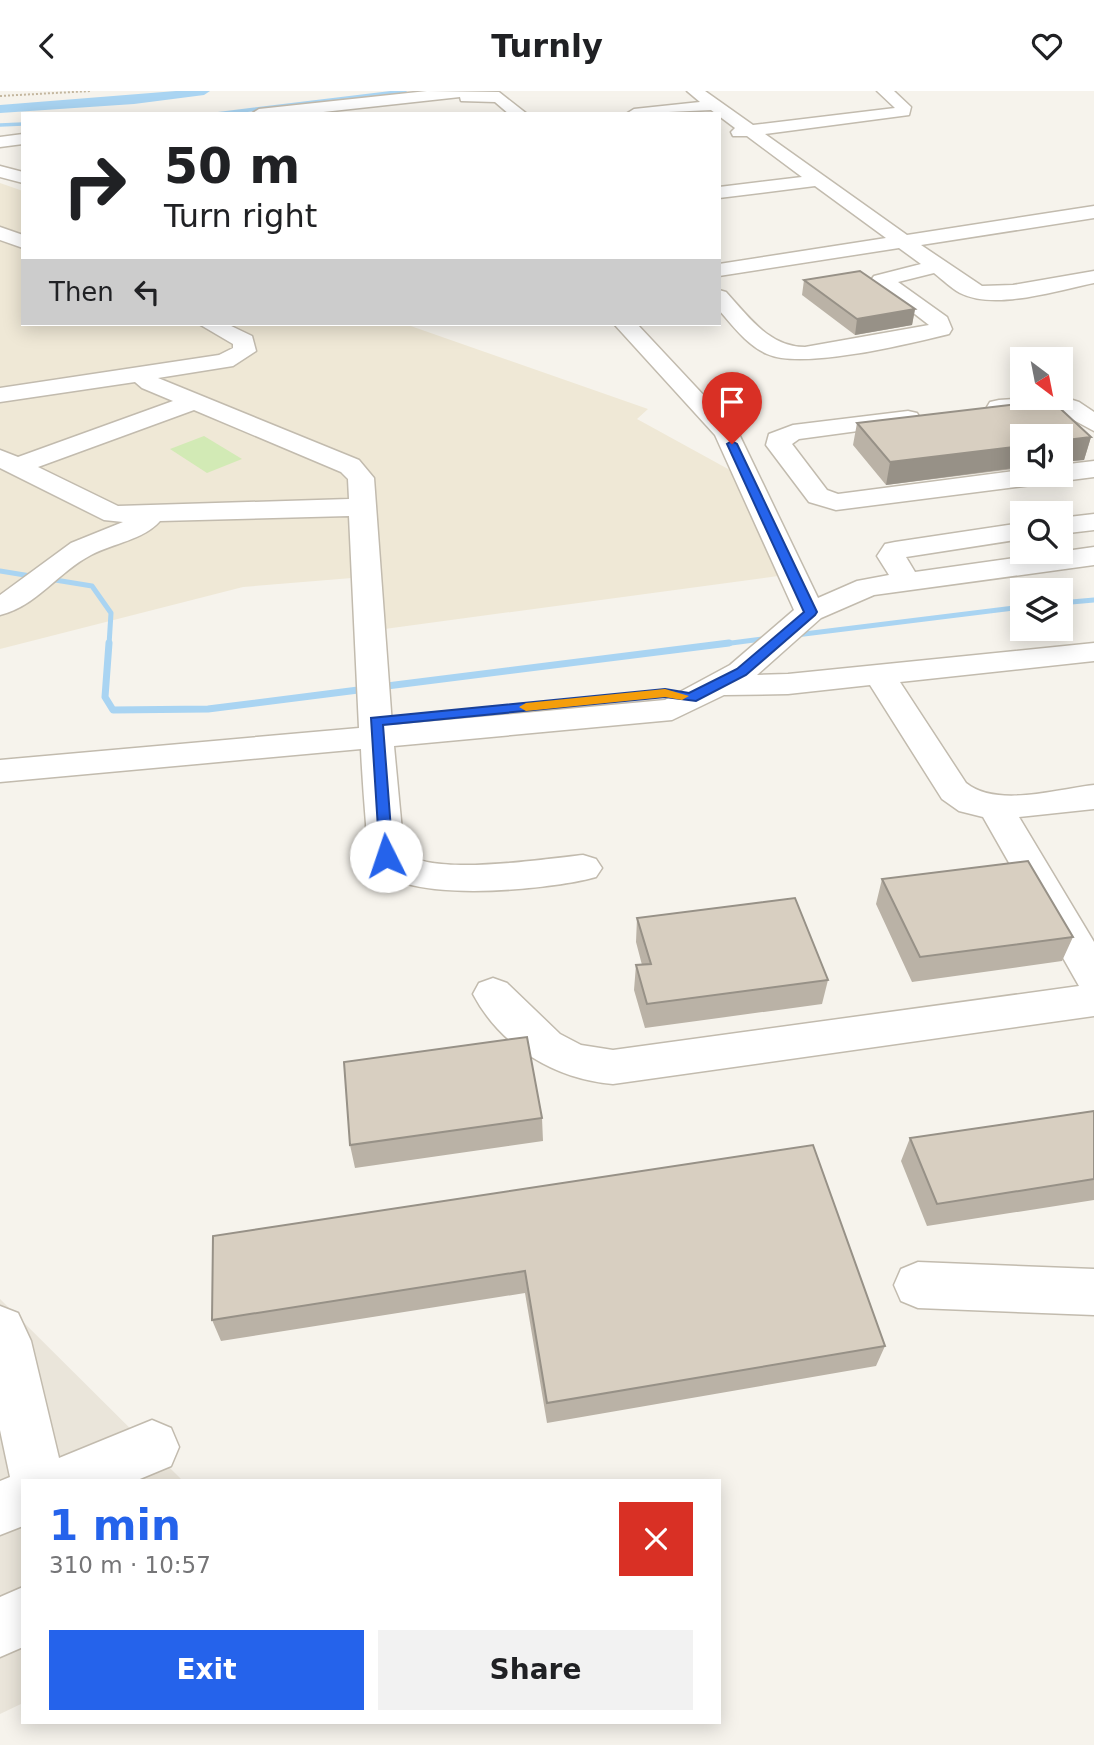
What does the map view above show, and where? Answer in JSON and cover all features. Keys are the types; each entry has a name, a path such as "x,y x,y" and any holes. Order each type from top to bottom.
{"street":[{"path":"695,91 717,110"},
{"path":"721,134 903,112 903,107 885,91"},
{"path":"281,112 469,95 499,97 517,112"},
{"path":"651,97 668,110"},
{"path":"652,112 717,110"},
{"path":"721,112 751,130 969,289 988,293 1094,277"},
{"path":"0,142 21,139"},
{"path":"734,150 781,152"},
{"path":"0,171 21,177"},
{"path":"721,193 821,180"},
{"path":"721,270 1094,212"},
{"path":"0,233 21,241"},
{"path":"721,299 740,324 774,349 792,355 805,354 941,329 939,322 881,280 939,266"},
{"path":"0,395 225,361 245,351 244,341 214,326"},
{"path":"627,326 721,425 746,474 804,617"},
{"path":"139,375 150,383 350,466 361,478 386,856 389,862 398,868 451,878 583,867"},
{"path":"8,462 197,401"},
{"path":"980,409 1059,401 1076,408 1094,424"},
{"path":"927,416 783,434 778,439 779,445 818,496 836,502 989,514"},
{"path":"8,462 114,514 364,507"},
{"path":"746,474 795,468"},
{"path":"1073,472 1094,469"},
{"path":"907,581 891,556 895,550 989,514 1034,487"},
{"path":"0,606 10,603 81,549 140,525 151,515"},
{"path":"1073,524 1094,522"},
{"path":"0,755 376,711 672,710 767,651 804,617 867,586 1094,556"},
{"path":"855,594 873,597 1094,566"},
{"path":"706,691 1094,652"},
{"path":"878,673 954,791 976,805 1094,797"},
{"path":"0,771 376,711"},
{"path":"994,805 1094,976"},
{"path":"493,994 535,1038 560,1057 584,1066 613,1067 1094,1000"},
{"path":"918,1285 1094,1292"},
{"path":"0,1330 6,1341 38,1479"},
{"path":"74,1479 152,1447"},
{"path":"0,1509 21,1500"},
{"path":"0,1627 21,1617"}],"path":[{"path":"0,96 91,91"}],"shaded area":[{"path":"0,183 21,190 21,326 411,326 648,409 637,419 739,475 778,576 355,633 352,578 243,587 0,649"},
{"path":"0,1299 181,1479 21,1479 21,1704 0,1714"}],"green space":[{"path":"204,436 242,459 207,473 170,449"}],"building":[{"path":"860,271 915,309 857,319 804,280"},
{"path":"1010,405 1010,410 1062,410 1091,437 1073,439 1073,424 1010,424 1010,447 890,462 857,423"},
{"path":"1028,861 1073,937 920,957 882,879"},
{"path":"795,898 828,980 647,1004 636,965 651,964 637,918"},
{"path":"527,1037 542,1118 350,1145 344,1062"},
{"path":"1094,1111 1094,1179 937,1204 910,1138"},
{"path":"813,1145 885,1346 547,1403 525,1271 212,1320 213,1236"}],"waterway":[{"path":"0,109 134,100 204,91"},
{"path":"232,112 405,91"},
{"path":"0,125 21,124"},
{"path":"0,571 92,586 111,613 109,645"},
{"path":"1073,602 1094,600"},
{"path":"796,635 1010,608"},
{"path":"716,645 769,638"},
{"path":"109,643 105,697 113,710 208,709 366,689"},
{"path":"379,687 729,643"}],"slow traffic":[{"path":"526,707 665,693 682,696"}],"route":[{"path":"386,856 376,722 665,693 691,698 721,685 741,672 810,612 732,444"}]}
